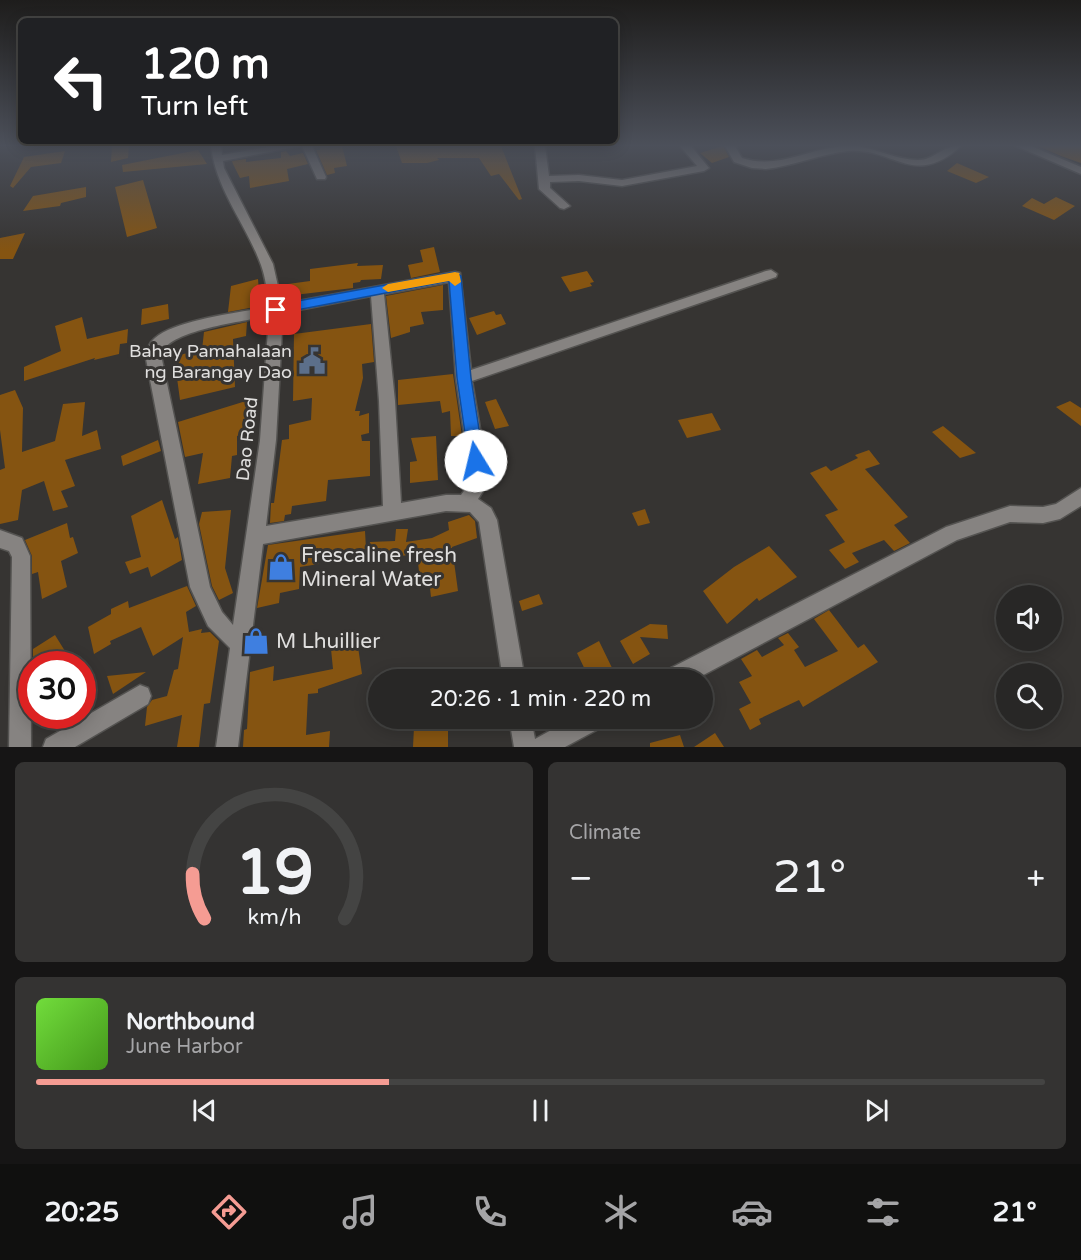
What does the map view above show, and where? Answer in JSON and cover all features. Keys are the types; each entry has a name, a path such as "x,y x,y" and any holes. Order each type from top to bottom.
{"street":[{"name":"Dao Road","path":"225,181 267,264 273,284 276,310 268,440 227,747"},
{"path":"544,181 547,192 564,206"},
{"path":"604,181 622,183 634,181"},
{"path":"464,378 771,274"},
{"path":"241,644 221,629 214,620 201,587 158,388 153,350 158,343 185,330 455,276 464,378 480,482 466,503"},
{"path":"377,291 390,424 392,511"},
{"path":"692,669 952,533 1010,514 1043,515 1060,511 1081,496"},
{"path":"255,537 446,503 466,503 477,506 485,512 488,520 512,669"},
{"path":"0,539 15,544 21,556 20,747"},
{"path":"54,747 140,696"},
{"path":"522,729 525,747"},
{"path":"542,747 576,729"}],"building":[{"path":"12,181 19,181 13,188 10,186"},
{"path":"143,181 157,228 127,237 115,187"},
{"path":"249,181 289,181 289,181 250,188"},
{"path":"504,181 515,181 522,199 519,200"},
{"path":"86,187 86,197 61,203 60,206 23,211 33,196"},
{"path":"1056,197 1075,206 1054,220 1022,206 1032,198 1044,204"},
{"path":"25,233 13,259 0,259 0,238"},
{"path":"434,247 440,272 411,278 408,265 423,262 420,250"},
{"path":"358,263 357,266 383,265 381,279 361,280 353,283 353,288 286,296 288,284 310,281 310,269"},
{"path":"587,271 594,282 590,283 592,286 570,292 561,277"},
{"path":"258,279 260,306 228,312 231,286"},
{"path":"443,285 443,310 421,312 424,324 410,327 410,332 391,338 386,296"},
{"path":"168,304 169,319 141,325 142,309"},
{"path":"494,311 496,315 501,314 506,324 477,335 469,318"},
{"path":"82,317 87,339 128,329 127,343 120,344 119,354 94,360 95,358 24,381 24,367 61,351 55,326"},
{"path":"247,322 246,336 233,339 235,387 180,400 174,356 202,350 204,332"},
{"path":"371,324 374,362 362,364 363,378 355,411 360,411 359,416 369,413 369,433 361,435 362,441 370,441 370,476 328,480 326,501 292,506 291,514 285,515 284,521 270,523 271,503 274,503 282,440 289,439 289,425 311,420 312,398 293,401 294,334"},
{"path":"453,374 462,436 451,436 450,411 442,413 440,401 398,405 398,380"},
{"path":"15,390 23,408 22,452 55,441 63,404 85,402 82,436 97,430 101,449 65,460 75,486 61,491 68,507 53,511 44,481 22,490 18,520 0,524 0,470 5,468 0,430 0,395"},
{"path":"496,399 509,426 495,429 485,402"},
{"path":"246,401 246,408 250,408 250,418 243,419 242,435 237,436 237,455 232,456 230,478 198,484 203,453 185,457 178,422"},
{"path":"1070,401 1081,408 1081,426 1056,407"},
{"path":"712,413 721,430 687,438 678,420"},
{"path":"943,426 976,453 960,458 932,432"},
{"path":"436,436 438,480 410,483 410,462 417,461 411,438"},
{"path":"158,440 161,451 123,466 121,456"},
{"path":"869,450 880,464 865,469 908,517 894,525 910,543 894,551 884,540 852,553 859,562 845,569 829,550 845,542 825,515 838,510 810,473 826,466 831,471 858,458 855,455"},
{"path":"162,500 175,539 178,537 182,560 151,577 148,567 130,574 125,562 141,557 131,516"},
{"path":"645,509 650,523 638,526 632,513"},
{"path":"231,510 225,568 233,593 219,600 212,586 199,524 202,512"},
{"path":"469,515 475,521 477,538 452,547 458,591 431,597 429,579 420,581 417,553 387,559 386,553 368,553 370,542 395,541 396,529 408,529 406,542 432,538 449,530 448,522"},
{"path":"67,523 70,538 73,537 78,553 61,561 67,587 42,599 38,572 32,574 32,556 25,540"},
{"path":"365,531 366,549 319,554 319,564 300,567 299,589 280,593 279,603 257,608 268,545"},
{"path":"769,546 797,577 759,601 757,598 727,624 703,591 734,567"},
{"path":"187,586 196,606 186,612 189,632 202,629 201,633 210,632 219,641 210,703 204,704 199,747 177,747 182,715 145,726 147,707 152,700 167,696 174,670 178,669 183,637 153,656 141,627 110,641 111,644 96,653 93,651 88,627 111,614 111,609 128,601 129,608"},
{"path":"539,594 543,604 522,611 519,601"},
{"path":"829,610 858,648 864,644 878,662 803,707 799,700 759,719 761,724 750,730 739,709 751,703 739,682 752,676 741,659 757,650 762,657 784,645 778,638 788,633 799,647 794,650 805,667 838,651 814,619"},
{"path":"650,624 667,625 668,639 640,637 650,654 633,664 620,641"},
{"path":"55,635 65,651 33,651"},
{"path":"357,640 362,674 318,689 318,693 308,694 306,735 330,731 329,747 243,747 244,730 247,729 250,672 274,666 273,681 333,669 331,649"},
{"path":"599,641 613,669 585,669 577,653"},
{"path":"146,672 113,694 107,676"},
{"path":"414,729 448,729 448,747 413,747"},
{"path":"715,733 724,747 694,747"},
{"path":"680,735 684,747 650,747 650,743"}],"slow traffic":[{"path":"388,288 455,276 455,282"}],"place":[{"name":"Bahay Pamahalaan ng Barangay Dao","path":"312,361"},
{"name":"Frescaline fresh Mineral Water","path":"281,567"},
{"name":"M Lhuillier","path":"256,641"}],"route":[{"path":"276,310 455,276 464,378 476,461"}]}
